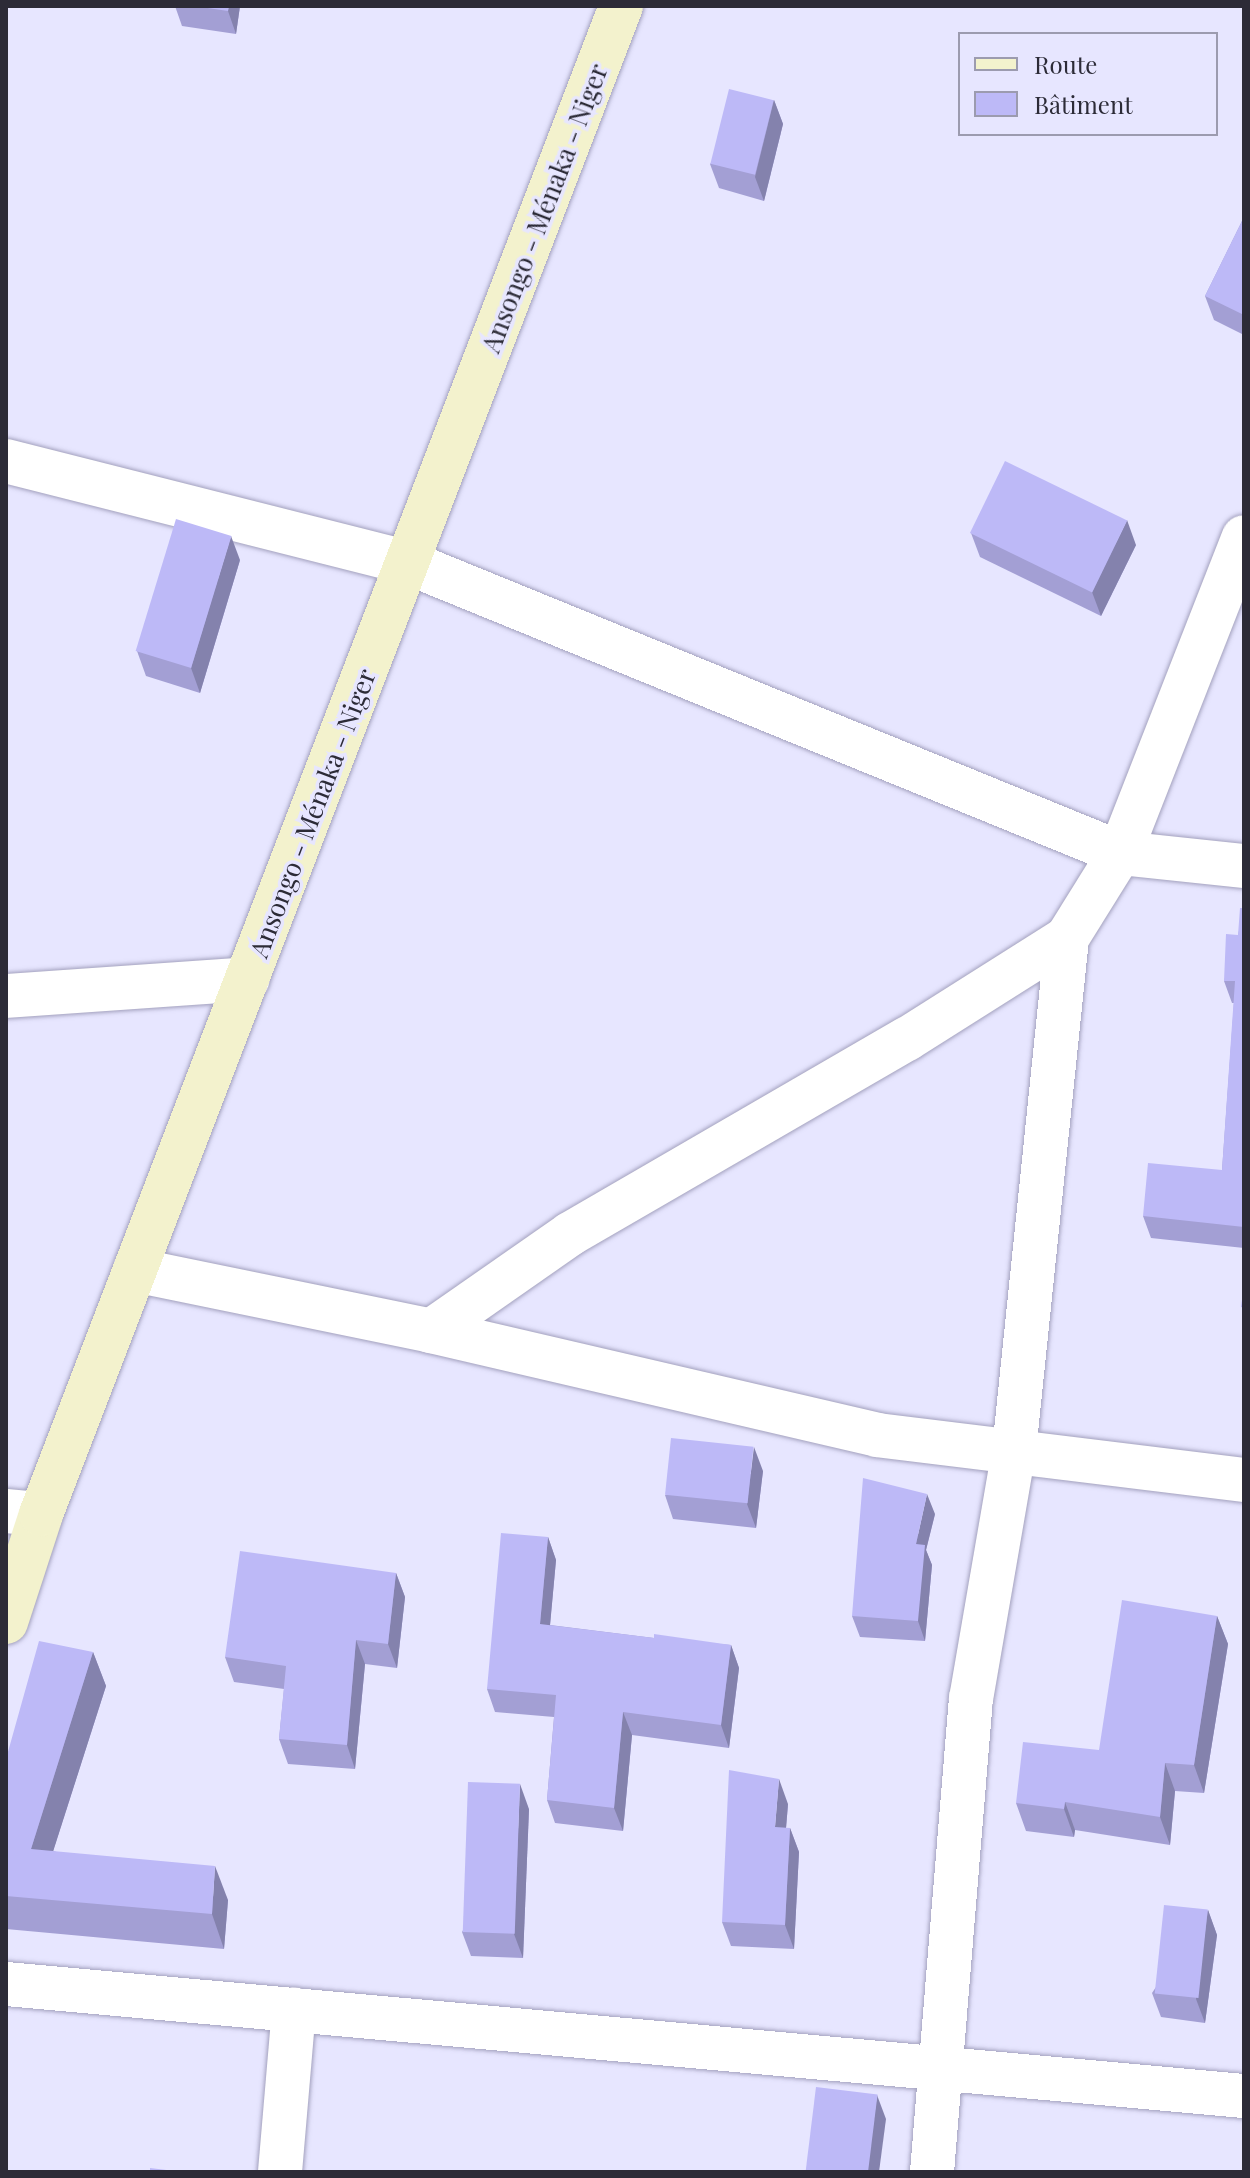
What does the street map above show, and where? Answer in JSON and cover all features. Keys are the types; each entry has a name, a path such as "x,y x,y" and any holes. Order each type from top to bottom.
{"main road":[{"name":"Ansongo - Ménaka - Niger","path":"6,1622 24,1513 135,1270 621,6"}],"street":[{"path":"6,461 409,563 1120,853 1244,866"},
{"path":"431,1331 570,1234 907,1039 1067,938 1120,853 1244,537"},
{"path":"932,2172 971,1699 1014,1451 1067,938"},
{"path":"6,996 247,979"},
{"path":"135,1270 431,1331 877,1435 1244,1480"},
{"path":"6,1984 1244,2096"},
{"path":"280,2172 294,2010"},
{"path":"940,2068 1244,2089"}],"building":[{"path":"194,6 229,6 228,11"},
{"path":"729,89 774,100 755,175 710,164"},
{"path":"1244,217 1244,315 1205,296"},
{"path":"1005,461 1127,521 1092,593 970,533"},
{"path":"176,519 231,536 191,668 136,651"},
{"path":"1240,908 1244,908 1244,1227 1143,1216 1148,1163 1222,1170 1235,981 1224,981 1226,934 1238,935"},
{"path":"671,1438 754,1447 748,1503 665,1495"},
{"path":"863,1478 927,1494 916,1544 925,1545 918,1621 852,1616"},
{"path":"501,1533 548,1537 540,1624 654,1638 654,1634 731,1645 721,1725 623,1712 614,1808 547,1800 556,1695 487,1689"},
{"path":"240,1551 396,1573 388,1644 356,1640 347,1745 279,1739 286,1666 225,1657"},
{"path":"1122,1600 1217,1616 1194,1765 1165,1763 1160,1817 1065,1802 1064,1809 1016,1803 1023,1742 1099,1750"},
{"path":"39,1641 93,1652 31,1849 215,1866 212,1914 6,1896 6,1759"},
{"path":"729,1770 779,1779 775,1827 790,1828 785,1925 722,1922"},
{"path":"468,1782 520,1784 515,1934 463,1932"},
{"path":"1164,1905 1208,1910 1198,1998 1155,1994"},
{"path":"816,2087 878,2095 868,2172 806,2172"},
{"path":"150,2168 183,2172 150,2172"}]}
